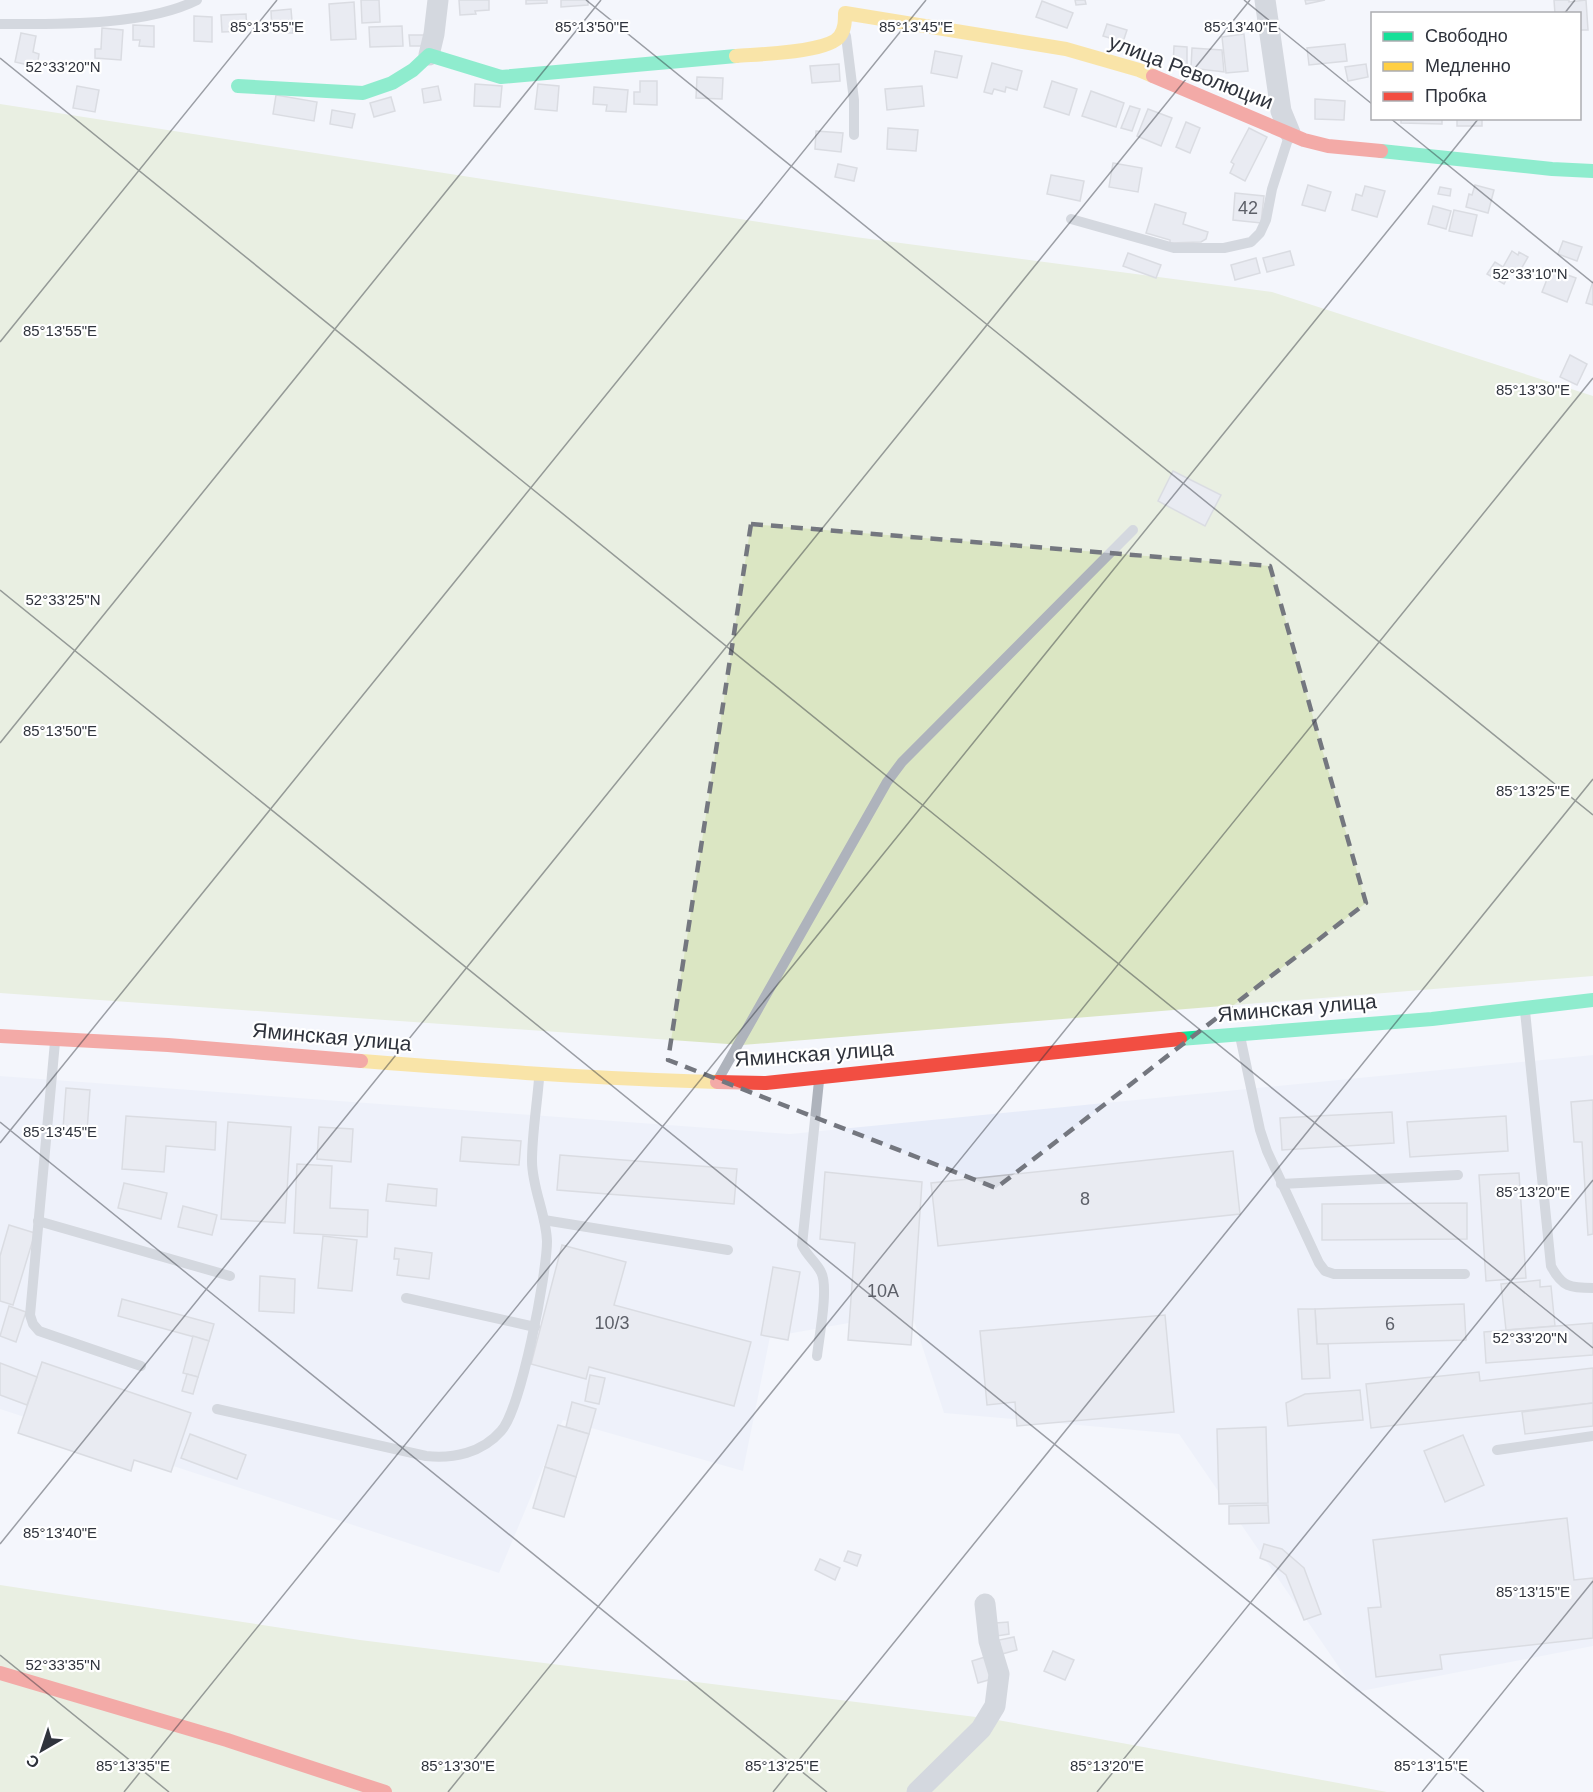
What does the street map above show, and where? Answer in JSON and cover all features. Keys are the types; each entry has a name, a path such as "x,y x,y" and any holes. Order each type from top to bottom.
{"street":[{"path":"238,86 357,94 380,89 413,70 429,55 438,0"},
{"path":"1265,0 1281,111 1290,133"},
{"path":"429,55 478,72 501,77 805,50 825,46 837,40 842,35 844,13"},
{"name":"улица Революции","path":"844,13 1066,49 1139,69 1304,140 1328,146 1552,169 1593,171"},
{"name":"Яминская улица","path":"0,1036 168,1045 540,1075 629,1080 766,1083 1239,1033 1432,1019 1593,1000"},
{"path":"917,1792 981,1730 995,1706 999,1674 989,1641 985,1604"},
{"path":"0,1673 227,1740 385,1792"}],"lane":[{"path":"0,24 70,24 133,18 197,0"},
{"path":"844,13 854,100 854,135"},
{"path":"1071,219 1174,248 1224,248 1251,242 1260,233 1266,220 1272,189 1290,133"},
{"path":"717,1082 887,782 902,762 1133,530"},
{"path":"1524,1008 1551,1266 1560,1282 1577,1288 1593,1288"},
{"path":"1239,1033 1266,1150 1319,1263 1325,1271 1334,1274 1464,1274"},
{"path":"55,1039 30,1315 39,1331 141,1366"},
{"path":"217,1409 426,1456 446,1458 465,1454 486,1444 502,1431 512,1415 534,1327 546,1255 547,1240 534,1182 532,1158 540,1075"},
{"path":"817,1356 824,1293 823,1279 821,1271 806,1254 802,1245 819,1078"},
{"path":"1281,1184 1458,1175"},
{"path":"544,1220 728,1250"},
{"path":"38,1221 230,1276"},
{"path":"406,1298 534,1327"},
{"path":"1497,1450 1593,1436"}],"highlighted area":[{"path":"751,524 1270,566 1366,903 996,1188 668,1060"}],"shaded area":[{"path":"1593,1055 1593,1646 1356,1692 1179,1434 944,1413 911,1312 770,1337 743,1471 563,1420 499,1573 0,1409 0,1076 790,1134"}],"green space":[{"path":"0,104 855,237 1272,292 1593,396 1593,976 742,1045 0,993"},
{"path":"0,1585 360,1640 992,1719 1387,1792 0,1792"}],"building":[{"path":"361,0 379,0 380,22 362,23"},
{"path":"459,0 489,0 489,10 460,15"},
{"path":"526,0 547,0 547,3 526,4"},
{"path":"561,0 588,0 588,5 561,7"},
{"path":"1075,0 1085,0 1086,4 1076,5"},
{"path":"1305,0 1325,0 1306,4"},
{"path":"1554,0 1569,0 1569,2 1586,0 1588,30 1581,30 1581,12 1555,12"},
{"path":"1042,1 1073,13 1067,28 1036,17"},
{"path":"354,2 356,39 331,40 329,4"},
{"path":"291,9 293,33 282,33 282,30 272,31 271,11"},
{"path":"246,14 247,31 222,32 221,15"},
{"path":"194,16 212,17 212,42 194,41"},
{"path":"1107,24 1127,30 1123,42 1103,36"},
{"path":"133,25 154,26 154,47 139,46 140,40 133,40"},
{"path":"402,26 403,46 370,47 369,27"},
{"path":"102,28 123,30 121,60 95,58 95,49 101,49"},
{"path":"21,33 36,36 33,52 39,54 37,67 15,62"},
{"path":"1244,34 1248,71 1226,73 1222,37"},
{"path":"409,35 426,35 427,46 410,46"},
{"path":"1345,44 1347,61 1309,65 1307,48"},
{"path":"1174,46 1187,47 1187,67 1173,67"},
{"path":"1192,48 1222,50 1224,72 1191,68"},
{"path":"935,51 962,56 957,78 931,73"},
{"path":"992,63 1022,71 1017,90 1006,87 1005,92 994,89 992,94 984,92"},
{"path":"839,64 840,81 812,83 810,66"},
{"path":"1366,64 1368,77 1348,81 1345,67"},
{"path":"697,77 723,78 722,99 696,98"},
{"path":"640,81 657,81 657,105 634,104 634,92 640,92"},
{"path":"1052,81 1077,89 1069,115 1044,107"},
{"path":"475,84 502,86 500,107 474,106"},
{"path":"538,84 559,86 557,111 535,109"},
{"path":"77,86 99,90 95,112 73,108"},
{"path":"438,86 441,100 424,103 422,89"},
{"path":"922,86 924,106 887,110 885,89"},
{"path":"594,87 628,90 626,112 606,111 607,105 593,104"},
{"path":"1091,91 1124,103 1116,127 1082,116"},
{"path":"276,95 317,102 314,121 273,114"},
{"path":"391,97 395,111 374,117 370,103"},
{"path":"1315,99 1345,101 1344,120 1315,119"},
{"path":"1130,106 1140,109 1132,131 1121,128"},
{"path":"1148,109 1172,118 1161,146 1137,136"},
{"path":"332,110 355,114 352,128 330,124"},
{"path":"1401,120 1442,120 1442,124 1401,123"},
{"path":"1457,120 1482,120 1482,126 1457,126"},
{"path":"1186,122 1200,128 1190,153 1176,147"},
{"path":"888,128 918,130 916,151 887,149"},
{"path":"1249,128 1267,137 1245,181 1230,173 1234,164 1231,162"},
{"path":"816,131 843,133 841,152 815,149"},
{"path":"1113,163 1142,168 1138,192 1109,187"},
{"path":"838,164 857,168 854,181 835,177"},
{"path":"1051,175 1084,181 1080,201 1047,194"},
{"path":"1308,185 1331,192 1325,211 1302,205"},
{"path":"1475,185 1494,190 1488,213 1466,207 1469,194 1472,195"},
{"path":"1365,186 1385,191 1377,217 1352,210 1356,194 1362,196"},
{"path":"1440,187 1451,189 1450,196 1438,194"},
{"path":"1235,193 1264,196 1261,223 1233,220"},
{"path":"1155,204 1186,213 1183,224 1208,232 1206,239 1201,242 1170,243 1170,240 1146,233"},
{"path":"1433,206 1451,211 1446,229 1428,224"},
{"path":"1454,210 1477,215 1472,236 1449,231"},
{"path":"1563,241 1582,247 1577,261 1558,254"},
{"path":"1290,251 1294,265 1267,272 1263,258"},
{"path":"1512,251 1528,257 1517,276 1510,273 1504,284 1487,274 1495,262 1503,267"},
{"path":"1128,253 1161,265 1156,278 1123,266"},
{"path":"1256,258 1260,273 1235,280 1231,265"},
{"path":"1551,269 1576,278 1567,302 1542,292"},
{"path":"1593,281 1593,305 1586,303"},
{"path":"1570,355 1587,364 1577,385 1560,377"},
{"path":"1173,471 1221,495 1205,526 1158,501"},
{"path":"66,1088 90,1090 87,1131 63,1129"},
{"path":"1593,1100 1593,1234 1588,1235 1582,1142 1574,1142 1571,1102"},
{"path":"1392,1112 1394,1143 1282,1150 1280,1118"},
{"path":"126,1116 216,1122 215,1150 166,1146 164,1172 122,1169"},
{"path":"1506,1116 1508,1151 1410,1157 1407,1122"},
{"path":"228,1122 291,1127 285,1223 221,1219"},
{"path":"319,1127 353,1129 351,1162 317,1159"},
{"path":"462,1137 521,1141 519,1165 460,1161"},
{"path":"1233,1151 1240,1214 938,1246 931,1183"},
{"path":"560,1155 737,1169 734,1204 557,1190"},
{"path":"297,1164 332,1166 330,1208 368,1210 367,1237 294,1233"},
{"path":"825,1172 922,1182 911,1345 848,1340 855,1243 820,1239"},
{"path":"1519,1173 1526,1278 1486,1281 1479,1175"},
{"path":"124,1183 167,1193 161,1219 118,1208"},
{"path":"388,1184 437,1189 436,1206 386,1201"},
{"path":"1467,1203 1467,1239 1322,1240 1322,1204"},
{"path":"183,1206 217,1215 212,1235 178,1227"},
{"path":"9,1225 35,1233 13,1305 0,1301 0,1256"},
{"path":"323,1236 357,1240 352,1291 318,1288"},
{"path":"562,1245 626,1262 614,1305 751,1342 734,1406 589,1367 586,1379 531,1364"},
{"path":"395,1248 432,1253 429,1279 397,1275 399,1259 394,1259"},
{"path":"773,1267 800,1272 788,1340 761,1335"},
{"path":"260,1276 295,1279 294,1313 259,1311"},
{"path":"1540,1280 1540,1287 1551,1286 1555,1326 1506,1330 1501,1284"},
{"path":"122,1299 214,1324 209,1341 118,1316"},
{"path":"1464,1304 1466,1340 1317,1344 1315,1309"},
{"path":"9,1306 26,1312 16,1342 0,1336"},
{"path":"1298,1309 1315,1309 1317,1344 1328,1344 1330,1378 1302,1379"},
{"path":"1165,1315 1174,1412 1017,1426 1015,1402 987,1405 980,1331"},
{"path":"1593,1323 1593,1355 1486,1363 1484,1332"},
{"path":"193,1336 209,1341 198,1377 183,1373"},
{"path":"42,1362 191,1413 171,1472 134,1460 131,1471 18,1433"},
{"path":"0,1363 37,1377 27,1405 0,1395"},
{"path":"1593,1368 1593,1403 1371,1428 1366,1384 1479,1372 1480,1381"},
{"path":"187,1374 198,1377 193,1394 182,1391"},
{"path":"590,1375 605,1378 599,1404 585,1401"},
{"path":"1360,1390 1363,1420 1288,1426 1286,1403 1305,1394"},
{"path":"572,1402 596,1409 589,1434 566,1427"},
{"path":"1593,1403 1593,1426 1525,1434 1522,1412"},
{"path":"558,1425 589,1434 576,1477 545,1467"},
{"path":"1266,1427 1268,1503 1219,1504 1217,1429"},
{"path":"190,1434 246,1455 237,1479 181,1458"},
{"path":"1463,1435 1484,1485 1445,1502 1424,1451"},
{"path":"545,1467 576,1477 564,1517 533,1508"},
{"path":"1268,1505 1269,1523 1229,1524 1229,1506"},
{"path":"1567,1518 1574,1580 1593,1578 1593,1638 1440,1655 1442,1669 1376,1677 1368,1608 1381,1607 1373,1540"},
{"path":"1264,1544 1282,1549 1304,1568 1321,1614 1304,1620 1286,1575 1270,1562 1260,1558"},
{"path":"848,1551 861,1555 857,1566 844,1561"},
{"path":"820,1559 840,1568 835,1580 815,1570"},
{"path":"1008,1622 1009,1634 997,1636 996,1623"},
{"path":"1014,1637 1017,1650 1002,1654 999,1640"},
{"path":"1053,1651 1074,1660 1065,1680 1044,1671"},
{"path":"985,1657 992,1679 978,1683 972,1661"}],"traffic: fast":[{"path":"238,86 363,93 392,83 413,70 429,55 501,77 736,56"},
{"path":"1381,151 1552,169 1593,171"},
{"path":"1180,1039 1432,1019 1593,1000"}],"traffic: slow":[{"path":"736,56 792,52 833,42 843,31 845,13 1066,49 1153,76"},
{"path":"361,1061 495,1071 717,1082"}],"traffic: jam":[{"path":"1153,76 1304,140 1328,146 1381,151"},
{"path":"0,1036 168,1045 361,1061"},
{"path":"717,1082 766,1083 1180,1039"},
{"path":"0,1673 227,1740 385,1792"}]}
